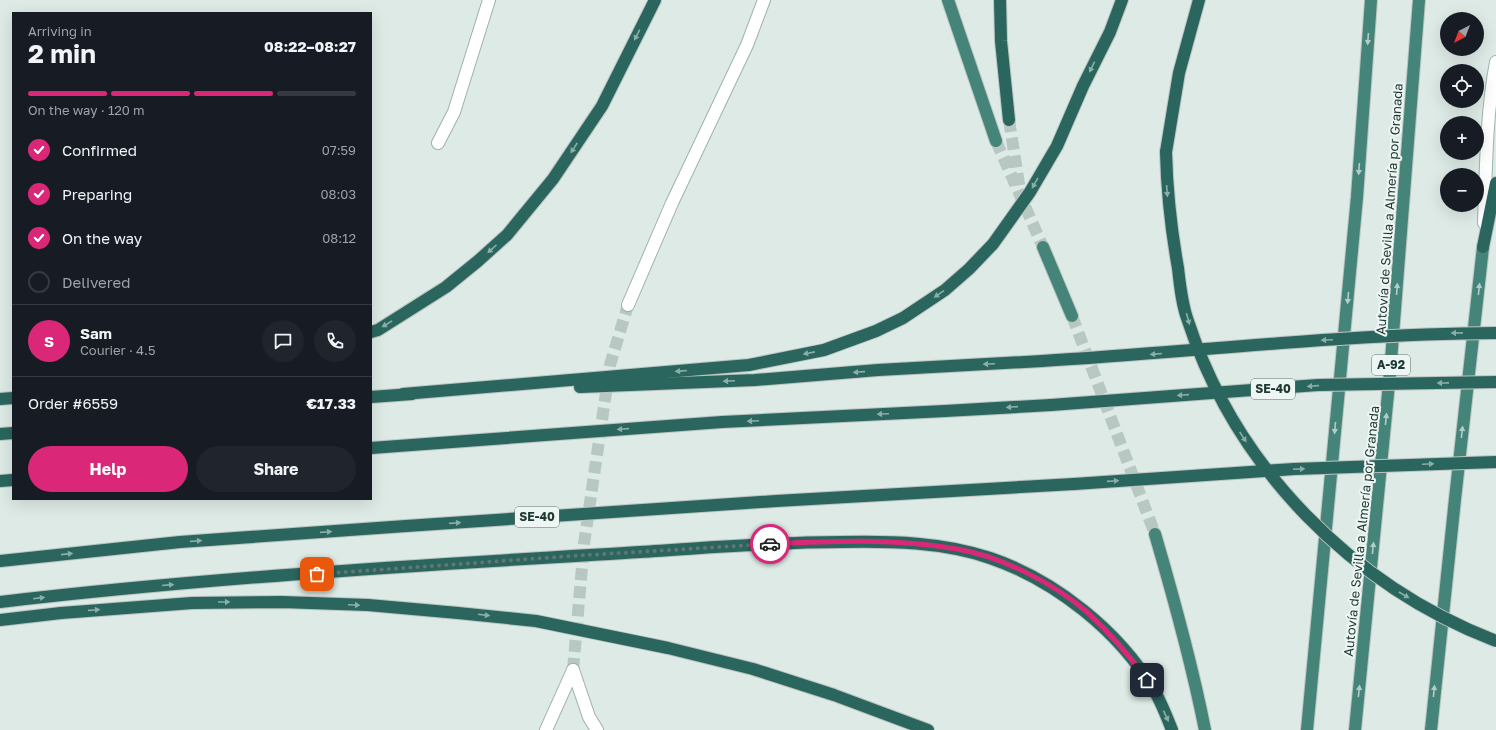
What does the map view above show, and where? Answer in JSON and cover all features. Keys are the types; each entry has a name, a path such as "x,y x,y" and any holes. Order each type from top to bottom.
{"highway":[{"path":"372,332 378,330 446,287 507,235 553,179 602,106 655,0"},
{"path":"948,0 996,141"},
{"path":"1000,0 1001,41 1009,120"},
{"path":"372,398 749,365 824,350 876,331 903,318 944,290 969,269 994,244 1030,192 1056,146 1083,86 1110,32 1122,0"},
{"path":"1199,0 1179,73 1166,152 1167,192 1187,320 1202,360 1217,393 1245,440 1270,473 1299,508 1329,538 1361,565 1398,592 1429,610 1496,641"},
{"path":"1307,730 1357,197 1370,0"},
{"name":"Autovía de Sevilla a Almería por Granada","path":"1355,730 1390,373 1419,0"},
{"path":"1431,730 1483,246 1496,183"},
{"path":"1043,247 1072,316"},
{"path":"403,394 755,380 870,371 1130,356 1299,342 1454,333 1496,333"},
{"name":"SE-40","path":"372,448 722,422 945,412 1318,385 1496,382"},
{"path":"0,399 12,398"},
{"path":"0,434 12,432"},
{"name":"SE-40","path":"0,561 180,542 768,502 1294,469 1496,462"},
{"path":"0,481 12,480"},
{"path":"1155,534 1182,627 1198,693 1205,730"},
{"path":"0,602 89,592 243,578 603,554 807,542 892,541 931,545 959,549 990,558 1016,568 1064,595 1086,611 1133,661 1154,690 1172,730"},
{"path":"0,620 61,613 192,603 282,602 368,605 458,612 536,621 668,648 753,669 834,695 928,730"}],"street":[{"path":"438,143 454,112 489,0"},
{"path":"628,305 672,203 747,45 764,0"},
{"path":"1483,246 1487,150 1492,82 1496,62"},
{"path":"546,730 573,670 589,717 597,730"}],"tunnel":[{"path":"1009,120 1021,197"},
{"path":"996,141 1043,247"},
{"path":"573,670 584,544 610,365 628,305"},
{"path":"1072,316 1155,534"}],"way so far":[{"path":"317,574 770,544"}],"route":[{"path":"770,544 892,541 959,549 990,558 1016,568 1039,580 1064,595 1086,611 1133,661 1147,680"}]}
